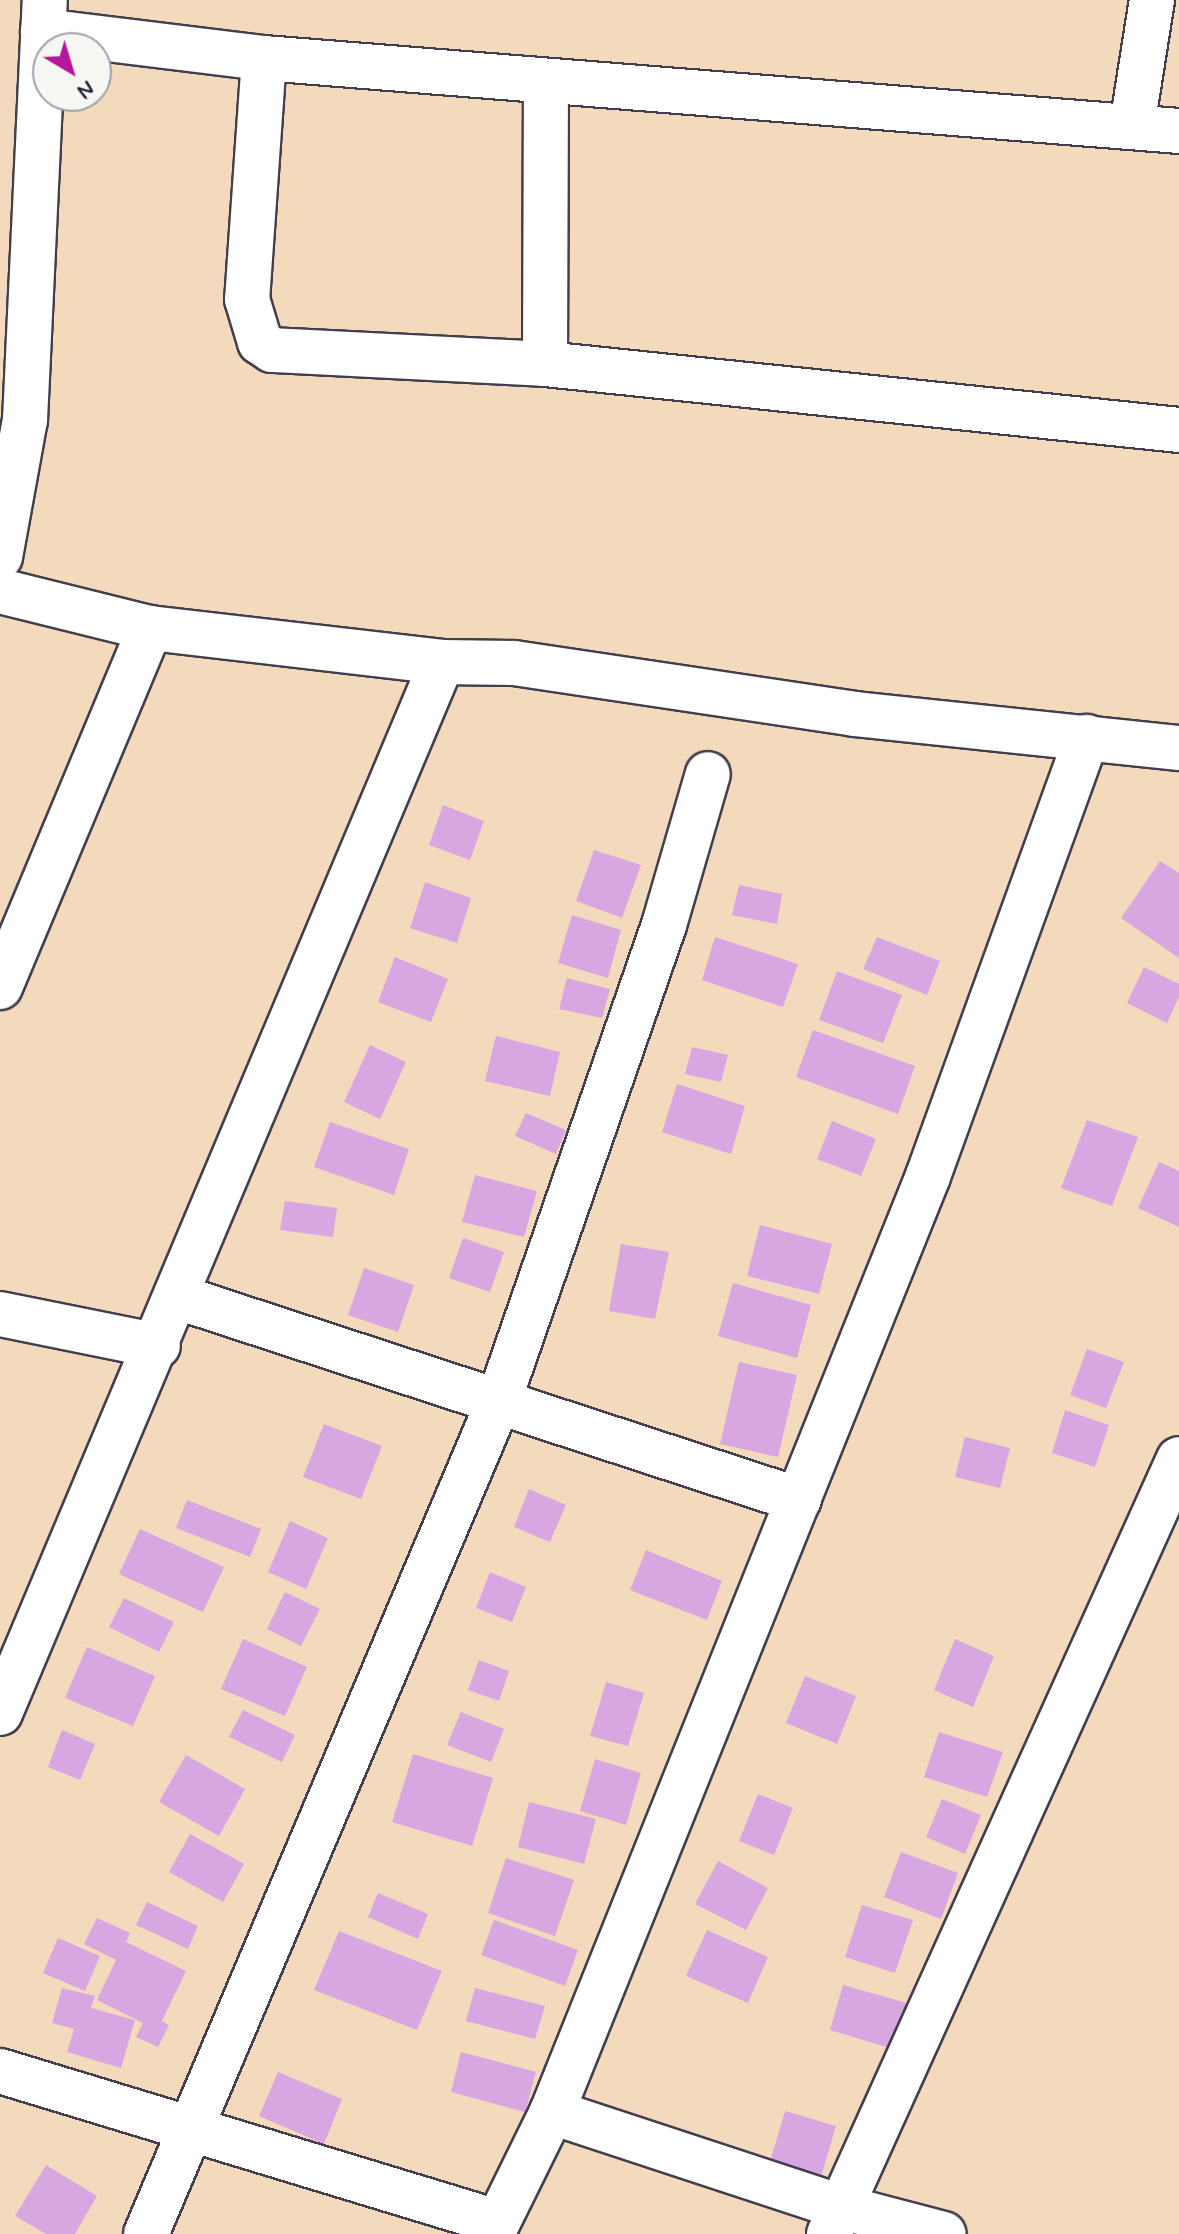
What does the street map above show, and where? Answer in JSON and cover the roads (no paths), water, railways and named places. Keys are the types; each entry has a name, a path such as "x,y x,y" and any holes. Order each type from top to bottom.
{"street":[{"path":"1132,126 1152,0"},
{"path":"0,557 25,420 44,16 264,58 1179,131"},
{"path":"264,58 247,299 260,342 272,350 385,360 545,364 1179,430"},
{"path":"545,364 546,81"},
{"path":"0,591 150,628 442,662 514,663 854,714 1179,748"},
{"path":"0,987 150,628"},
{"path":"0,1713 158,1346 442,662"},
{"path":"0,2071 192,2129 494,2228 552,2112 928,1176 1087,737"},
{"path":"146,2234 498,1403 664,925 708,774"},
{"path":"178,1297 799,1500"},
{"path":"0,1314 158,1346"},
{"path":"835,2220 1179,1459"},
{"path":"552,2112 835,2220 944,2234"}]}
